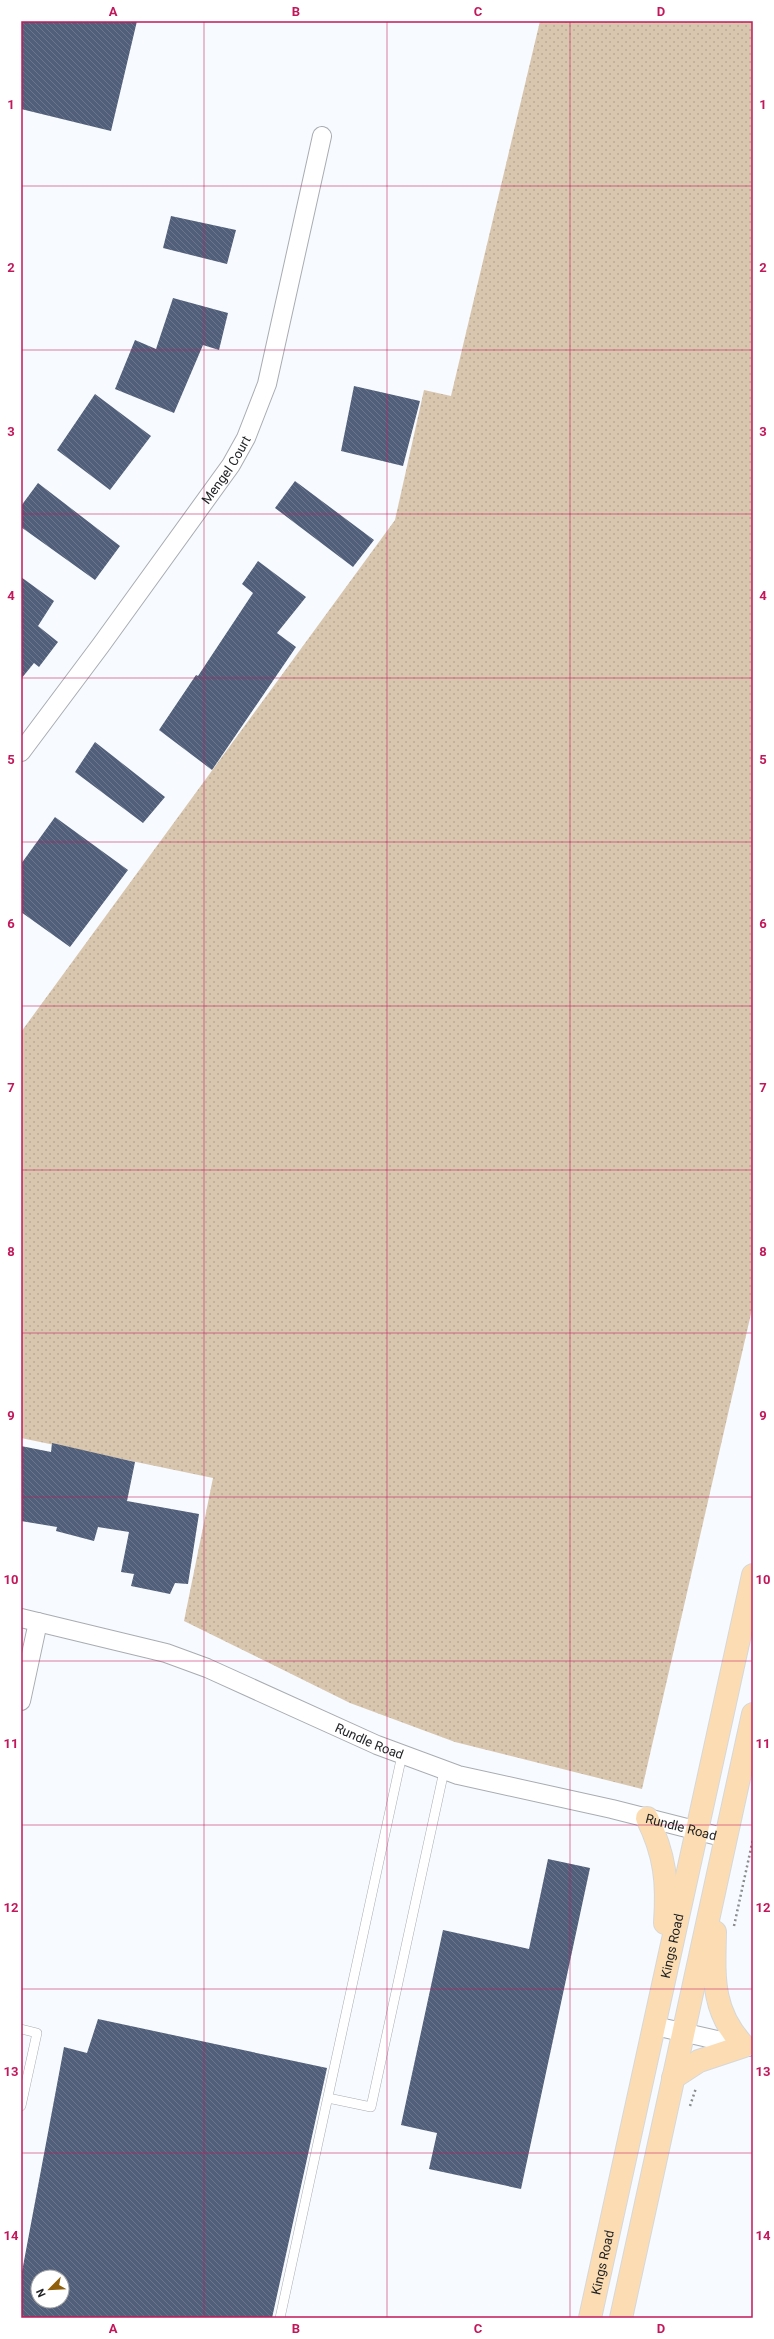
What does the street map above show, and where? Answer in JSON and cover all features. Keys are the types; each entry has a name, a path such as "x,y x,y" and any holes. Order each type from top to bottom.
{"main road":[{"name":"Kings Road","path":"590,2318 753,1575"},
{"path":"621,2318 753,1714"},
{"path":"647,1818 658,1844 667,1891 661,1996"},
{"path":"673,2078 699,2061 748,2047 725,2023 716,1995 714,1971 715,1889"}],"street":[{"name":"Mengel Court","path":"21,752 101,645 231,464 246,438 267,384 322,136"},
{"name":"Rundle Road","path":"21,1618 166,1654 207,1668 402,1755 444,1770 726,1838"},
{"path":"21,1701 38,1622"},
{"path":"655,2026 748,2047"}],"lane":[{"path":"280,2318 402,1755"},
{"path":"328,2098 371,2107 444,1770"},
{"path":"21,2029 37,2033 21,2106"}],"shaded area":[{"path":"540,21 753,21 753,1305 642,1789 455,1742 350,1703 184,1621 213,1478 21,1438 21,1032 395,520 424,390 451,396"}],"building":[{"path":"21,21 137,21 111,131 21,109"},
{"path":"171,216 236,230 227,264 163,248"},
{"path":"173,298 228,313 219,350 203,345 174,413 115,389 135,340 156,349"},
{"path":"354,386 420,401 403,466 341,451"},
{"path":"95,394 151,436 110,490 57,450"},
{"path":"295,481 374,540 353,567 275,508"},
{"path":"38,483 120,546 95,580 21,527 21,506"},
{"path":"258,561 306,597 277,633 296,647 212,770 159,730 196,675 198,676 253,593 242,584"},
{"path":"21,577 54,601 38,626 58,642 39,667 34,663 21,679"},
{"path":"95,742 165,797 143,823 75,772"},
{"path":"55,817 128,870 70,947 21,912 21,864"},
{"path":"52,1443 135,1462 127,1501 199,1514 188,1584 175,1583 170,1594 131,1586 134,1574 121,1572 129,1532 98,1527 94,1541 56,1531 57,1527 21,1521 21,1446 51,1452"},
{"path":"548,1859 590,1868 521,2189 429,2169 437,2133 401,2125 443,1930 529,1949"},
{"path":"98,2019 327,2068 272,2318 21,2318 21,2277 64,2047 87,2053"}]}
